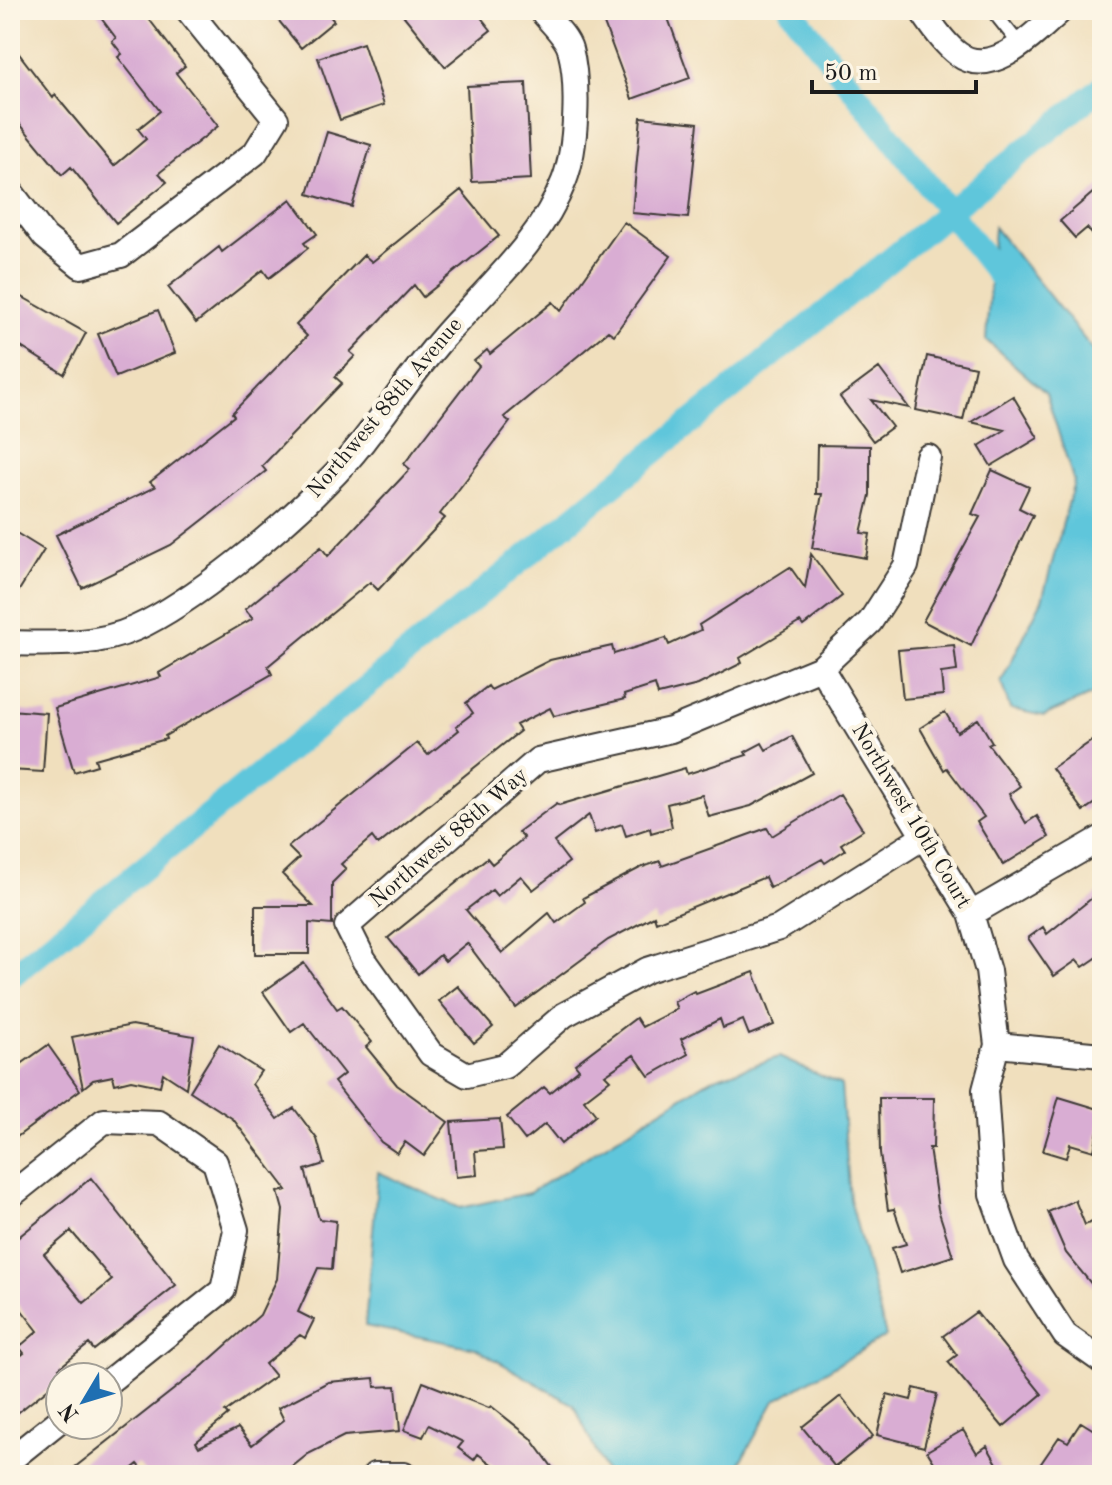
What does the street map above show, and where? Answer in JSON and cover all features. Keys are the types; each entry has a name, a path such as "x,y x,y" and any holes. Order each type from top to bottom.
{"street":[{"path":"10,191 45,237 81,266 121,255 255,153 276,119 188,10"},
{"name":"Northwest 88th Avenue","path":"10,643 100,640 135,628 214,576 271,533 328,482 410,375 527,246 564,180 576,106 569,46 541,10"},
{"path":"921,10 961,57 979,62 996,58 1020,45 1061,10"},
{"name":"Northwest 88th Way","path":"925,836 779,928 647,970 564,1015 505,1066 467,1075 431,1054 364,960 347,926 538,760 671,730 821,668 870,622 906,566 928,457"},
{"name":"Northwest 10th Court","path":"821,668 971,914 988,971 997,1045 985,1090 992,1194 1016,1260 1065,1335 1102,1361"},
{"path":"971,914 1102,838"},
{"path":"997,1045 1102,1055"},
{"path":"10,1196 104,1121 159,1123 215,1162 236,1230 223,1290 124,1369"},
{"path":"10,1460 44,1433"},
{"path":"375,1475 404,1475"}],"lane":[{"path":"992,10 1020,45"}],"water":[{"path":"994,227 1102,361 1102,690 1044,716 1010,709 1001,682 1042,600 1074,482 1046,393 986,340"},
{"path":"779,1057 841,1085 850,1199 886,1336 775,1401 740,1463 742,1475 607,1475 574,1405 475,1348 365,1326 378,1172 460,1208 529,1193 711,1079"}],"building":[{"path":"95,10 142,10 185,66 176,73 218,126 159,173 167,182 116,223 71,167 62,175 10,112 10,42 53,98 55,95 114,166 146,139 138,129 160,111 118,57 122,54 112,41 116,38"},
{"path":"270,10 325,10 334,21 301,48"},
{"path":"399,10 475,10 491,30 445,67"},
{"path":"599,10 665,10 690,78 632,99"},
{"path":"363,43 384,105 340,120 318,58"},
{"path":"526,83 531,179 472,182 467,86"},
{"path":"641,117 698,123 688,218 632,213"},
{"path":"327,132 371,145 352,207 308,194"},
{"path":"1102,185 1102,246 1087,228 1075,238 1060,221"},
{"path":"461,190 499,236 423,297 414,285 350,352 355,356 335,377 342,383 262,466 266,471 171,545 82,588 56,535 155,487 150,482 234,416 232,413 307,336 296,325 364,255 372,262"},
{"path":"291,199 317,234 304,243 308,248 269,278 263,270 196,323 168,287 219,247 222,252"},
{"path":"624,222 671,256 614,335 608,331 504,417 510,422 440,514 445,518 378,590 370,582 268,666 272,674 165,736 166,739 95,759 97,765 74,772 55,708 161,677 159,673 253,618 245,609 321,547 328,556 410,469 404,464 479,366 474,361 487,350 490,354 553,302 561,311"},
{"path":"10,290 86,333 64,374 10,340"},
{"path":"158,310 175,353 116,377 98,334"},
{"path":"927,356 975,367 963,420 916,410"},
{"path":"879,368 909,408 871,400 892,427 873,441 840,397"},
{"path":"1013,396 1038,438 991,466 979,446 1005,430 971,422"},
{"path":"817,445 870,446 870,495 861,533 870,534 866,558 812,548 822,494 816,494"},
{"path":"992,470 1029,487 1019,508 1033,515 971,646 923,621 980,517 972,514"},
{"path":"10,529 44,550 10,605"},
{"path":"811,554 842,596 803,626 800,622 740,658 742,663 698,685 658,695 655,685 624,695 625,699 554,716 550,708 516,725 520,731 378,845 372,837 341,864 346,869 332,883 332,925 309,923 309,954 255,954 255,906 313,906 282,874 299,858 288,847 417,743 428,755 459,730 456,726 473,713 466,703 488,686 491,690 550,660 612,646 614,654 666,638 669,645 701,630 699,625 790,567 805,588"},
{"path":"954,645 957,671 941,673 943,695 903,699 898,650"},
{"path":"10,710 47,713 43,772 10,770"},
{"path":"945,712 957,732 978,719 992,742 988,744 1020,786 1009,794 1026,823 1037,816 1049,837 1003,865 977,822 984,817 947,768 944,770 920,728"},
{"path":"1102,734 1102,798 1083,811 1052,768"},
{"path":"792,736 812,773 751,806 709,817 702,795 667,804 672,827 651,833 650,828 626,836 622,824 595,833 589,815 554,842 569,862 533,890 521,876 497,896 492,890 466,910 502,953 549,913 556,923 585,902 583,898 640,868 660,861 662,866 767,828 772,836 840,794 863,830 841,844 845,850 825,863 822,859 770,888 765,877 656,922 654,916 608,940 516,1008 467,943 445,961 440,955 418,974 388,938 487,858 492,864 524,838 518,832 557,803 559,805 685,768 687,774 747,755 745,752 762,743 766,750"},
{"path":"1102,890 1102,954 1083,967 1077,960 1054,976 1028,938 1043,927 1047,934"},
{"path":"304,963 337,1009 342,1006 372,1042 366,1047 397,1085 448,1122 424,1156 405,1142 397,1153 381,1142 334,1082 344,1074 304,1023 291,1032 263,992"},
{"path":"754,972 774,1025 749,1035 743,1020 723,1028 720,1019 681,1039 688,1054 649,1076 634,1055 605,1075 610,1080 584,1100 596,1115 561,1144 545,1124 525,1140 507,1117 544,1087 550,1093 579,1069 575,1064 636,1018 642,1027 677,1009 674,1002 694,991 696,994"},
{"path":"458,986 493,1027 474,1043 439,1001"},
{"path":"132,1025 194,1036 186,1088 163,1073 160,1086 131,1080 115,1084 113,1076 93,1080 83,1088 72,1037"},
{"path":"219,1044 261,1071 252,1084 278,1119 294,1108 317,1139 324,1164 305,1170 319,1219 336,1221 332,1269 318,1268 298,1312 314,1320 305,1338 300,1335 265,1364 275,1376 225,1412 228,1415 196,1442 199,1447 238,1428 252,1445 284,1420 278,1408 328,1382 374,1378 375,1387 396,1386 400,1431 344,1436 308,1454 282,1475 147,1475 138,1464 124,1475 65,1475 108,1441 124,1441 124,1429 196,1372 260,1315 277,1279 283,1210 278,1192 287,1190 233,1119 190,1091"},
{"path":"48,1045 80,1090 10,1142 10,1072"},
{"path":"1059,1097 1102,1110 1094,1151 1070,1144 1066,1158 1043,1151"},
{"path":"879,1098 934,1098 933,1148 929,1148 938,1209 953,1256 900,1273 892,1248 906,1244 894,1209 888,1210 880,1154"},
{"path":"500,1119 503,1149 475,1151 477,1175 456,1177 451,1122"},
{"path":"91,1178 176,1285 94,1350 89,1344 68,1361 44,1361 44,1392 10,1419 10,1364 24,1353 19,1347 38,1331 10,1295 10,1244","holes":["71,1231 112,1280 84,1303 44,1254"]},
{"path":"1075,1200 1085,1225 1102,1218 1102,1297 1066,1253 1048,1212"},
{"path":"976,1312 1042,1394 1003,1427 948,1362 957,1355 943,1336"},
{"path":"423,1382 489,1408 491,1406 531,1438 558,1475 506,1475 478,1454 474,1460 458,1448 463,1442 429,1425 423,1437 404,1430"},
{"path":"914,1388 937,1394 924,1447 877,1435 887,1394 911,1400"},
{"path":"841,1396 873,1436 835,1467 802,1427"},
{"path":"1081,1422 1102,1435 1102,1467 1097,1475 1033,1475 1059,1437 1068,1442"},
{"path":"963,1430 977,1453 987,1446 999,1467 985,1475 942,1475 927,1451"}],"waterway":[{"path":"791,10 1011,291"},
{"path":"10,977 1102,87"}]}
